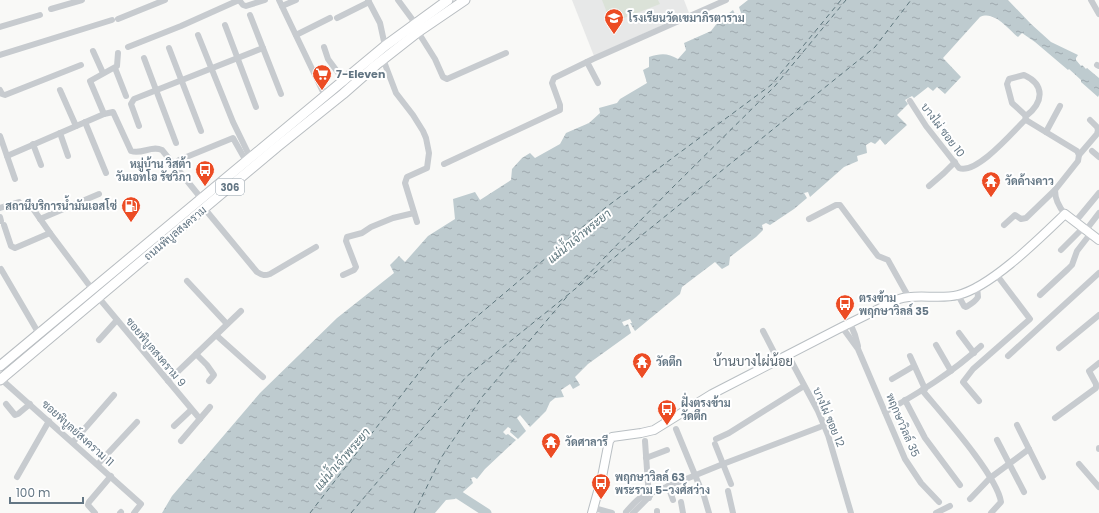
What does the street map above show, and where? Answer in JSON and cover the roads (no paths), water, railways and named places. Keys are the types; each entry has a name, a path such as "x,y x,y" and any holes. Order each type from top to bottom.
{"main road":[{"name":"ถนนพิบูลสงคราม","path":"0,366 343,80 360,73 383,58 448,0"},
{"name":"ถนนพิบูลสงคราม","path":"1,379 204,208 349,89 360,73 385,46 465,0"},
{"path":"92,289 98,298"}],"street":[{"path":"51,9 82,0"},
{"path":"0,55 115,20 165,0"},
{"path":"128,47 239,0 246,6 265,0"},
{"path":"279,0 325,96"},
{"path":"282,6 296,0"},
{"path":"398,0 417,28 435,59 443,77 447,79 506,53"},
{"path":"444,164 560,110 560,105 552,80 587,62 726,0"},
{"path":"1091,0 1099,14"},
{"path":"337,18 369,1 380,23 385,46"},
{"path":"0,27 40,15"},
{"path":"250,16 281,94"},
{"path":"296,35 330,18"},
{"path":"225,25 256,107"},
{"path":"198,35 248,159"},
{"path":"324,47 326,58 349,89"},
{"path":"169,48 201,131"},
{"path":"139,126 131,102 134,99 263,48"},
{"path":"93,50 103,73"},
{"path":"104,114 90,81 115,68 118,65 118,53"},
{"path":"144,58 176,142"},
{"path":"383,58 396,92 423,130 428,145 429,153 427,168 408,177 405,183 417,222"},
{"path":"587,62 598,83"},
{"path":"0,90 2,94 5,95 81,65"},
{"path":"115,68 126,96"},
{"path":"1026,118 1038,102 1040,93 1037,83 1024,75 1009,79 1006,84 1012,103 1026,118 1077,151 1079,155"},
{"path":"60,90 76,126"},
{"name":"บางไผ่ ซอย 10","path":"910,101 926,126 962,169 971,168 988,156 1026,118"},
{"path":"1046,132 1060,106"},
{"path":"7,156 104,114 113,112 131,151 137,153 153,148 162,150 201,198"},
{"path":"1004,226 1015,215 1021,219 1026,218 1055,190 1078,160 1079,155 1097,134 1097,127 1090,120"},
{"path":"86,122 106,173"},
{"path":"60,133 68,156"},
{"path":"0,136 15,179"},
{"path":"179,160 233,138 248,159"},
{"path":"33,144 41,165"},
{"path":"1092,151 1099,157"},
{"path":"929,186 955,162"},
{"path":"1055,190 1057,201 1065,214 1099,240"},
{"path":"1075,222 1099,193"},
{"path":"40,219 99,194"},
{"path":"0,208 19,202"},
{"path":"29,203 92,289"},
{"path":"809,219 836,205 840,205 878,256 890,262 908,296"},
{"path":"204,208 261,275 265,276 270,274 316,247"},
{"path":"343,275 354,270 356,267 346,241 348,237 362,233 371,227 393,218 414,213"},
{"path":"1040,295 1072,265 1087,230 1099,213"},
{"path":"612,513 593,510 602,477 609,441 612,438 654,430 706,398 842,327 900,299 908,296 939,298 958,295 977,286 996,274 1065,214"},
{"path":"2,221 11,246 15,248 50,233"},
{"path":"1060,250 1087,230"},
{"path":"1,269 39,334"},
{"path":"1008,356 1099,273"},
{"path":"979,401 963,382 973,369 1030,319 996,274"},
{"path":"187,281 227,324"},
{"path":"958,295 964,306 969,306 978,297 977,286"},
{"name":"ซอยพิบูลสงคราม 9","path":"98,298 200,419"},
{"path":"168,380 242,311"},
{"path":"1060,348 1098,319"},
{"path":"99,340 117,320"},
{"name":"พฤกษาวิลล์ 35","path":"850,323 855,335 858,350"},
{"name":"พฤกษาวิลล์ 35","path":"842,327 858,350 898,445 912,470 939,502"},
{"path":"763,331 778,360"},
{"path":"958,333 974,353"},
{"path":"216,335 263,377"},
{"path":"936,346 951,371"},
{"path":"885,412 966,361 981,346"},
{"path":"196,354 214,375 209,381"},
{"name":"บางไผ่ ซอย 12","path":"788,355 818,411 828,435 851,513"},
{"path":"910,356 923,389 973,453 999,494 1001,502 991,513"},
{"path":"1055,418 1096,388 1096,384 1089,372 1090,369 1099,363"},
{"path":"892,379 914,366"},
{"name":"ซอยพิบูลย์สงคราม 11","path":"1,379 141,504 134,513"},
{"path":"731,484 716,441 804,386"},
{"path":"73,442 114,395"},
{"path":"905,400 925,438 960,485"},
{"path":"6,404 15,414 18,414 30,404"},
{"path":"181,440 210,407"},
{"path":"174,426 191,410"},
{"path":"17,477 49,421"},
{"path":"98,464 138,422"},
{"path":"1017,425 1043,477"},
{"path":"626,513 636,501 668,486 820,427"},
{"path":"676,428 696,475 708,513"},
{"path":"997,440 1024,492"},
{"path":"633,513 650,494 645,441"},
{"path":"970,499 990,478 1029,449"},
{"path":"646,458 667,450"},
{"path":"1079,464 1099,487"},
{"path":"95,513 88,505 89,502 111,476"},
{"path":"668,486 673,500"},
{"path":"728,491 733,513"},
{"path":"681,502 683,513"},
{"path":"936,513 950,506"}],"water":[{"name":"แม่น้ำเจ้าพระยา","path":"748,0 1008,0 1051,42 1078,55 1076,60 1081,66 1082,65 1086,69 1087,68 1099,78 1099,95 1098,97 1069,69 1068,70 1022,33 1018,37 996,18 990,16 980,17 943,58 961,77 945,94 937,87 933,91 928,87 914,98 912,96 905,100 908,104 897,115 907,125 885,145 880,139 875,144 871,142 866,145 867,153 857,156 858,161 844,167 810,197 808,192 804,193 807,198 794,209 770,225 766,223 762,225 763,230 756,237 730,257 729,265 722,269 715,262 682,287 680,294 635,331 630,323 632,323 630,319 622,322 624,326 628,324 631,333 588,364 575,377 580,385 573,389 570,384 561,390 564,397 555,398 550,402 546,411 530,427 520,415 517,418 526,431 518,439 510,432 511,429 508,427 503,432 516,440 485,469 477,479 474,477 471,478 473,483 455,499 446,500 435,513 162,513 172,496 260,393 337,318 394,273 390,265 399,256 405,262 428,236 455,219 453,199 475,192 480,200 511,180 512,169 522,158 530,153 535,158 560,144 566,133 589,123 600,113 599,108 617,103 620,99 647,83 643,70 649,67 649,57 664,54 678,59 686,50 684,43 711,31 718,22 733,10 735,14 741,13 739,7"}],"waterway":[{"path":"449,487 487,513"}],"place":[{"name":"โรงเรียนวัดเขมาภิรตาราม","path":"614,35"},
{"name":"7-Eleven","path":"322,91"},
{"name":"หมู่บ้าน วิสต้า วันเอทโอ รัชวิภา","path":"205,187"},
{"name":"วัดค้างคาว","path":"991,198"},
{"name":"สถานีบริการน้ำมันเอสโซ่","path":"131,223"},
{"name":"ตรงข้าม พฤกษาวิลล์ 35","path":"845,321"},
{"name":"วัดตึก","path":"642,379"},
{"name":"ฝั่งตรงข้าม วัดตึก","path":"667,426"},
{"name":"วัดศาลารี","path":"551,459"},
{"name":"พฤกษาวิลล์ 63 พระราม 5-วงศ์สว่าง","path":"601,500"}],"district":[{"name":"บ้านบางไผ่น้อย","path":"753,361"}]}
